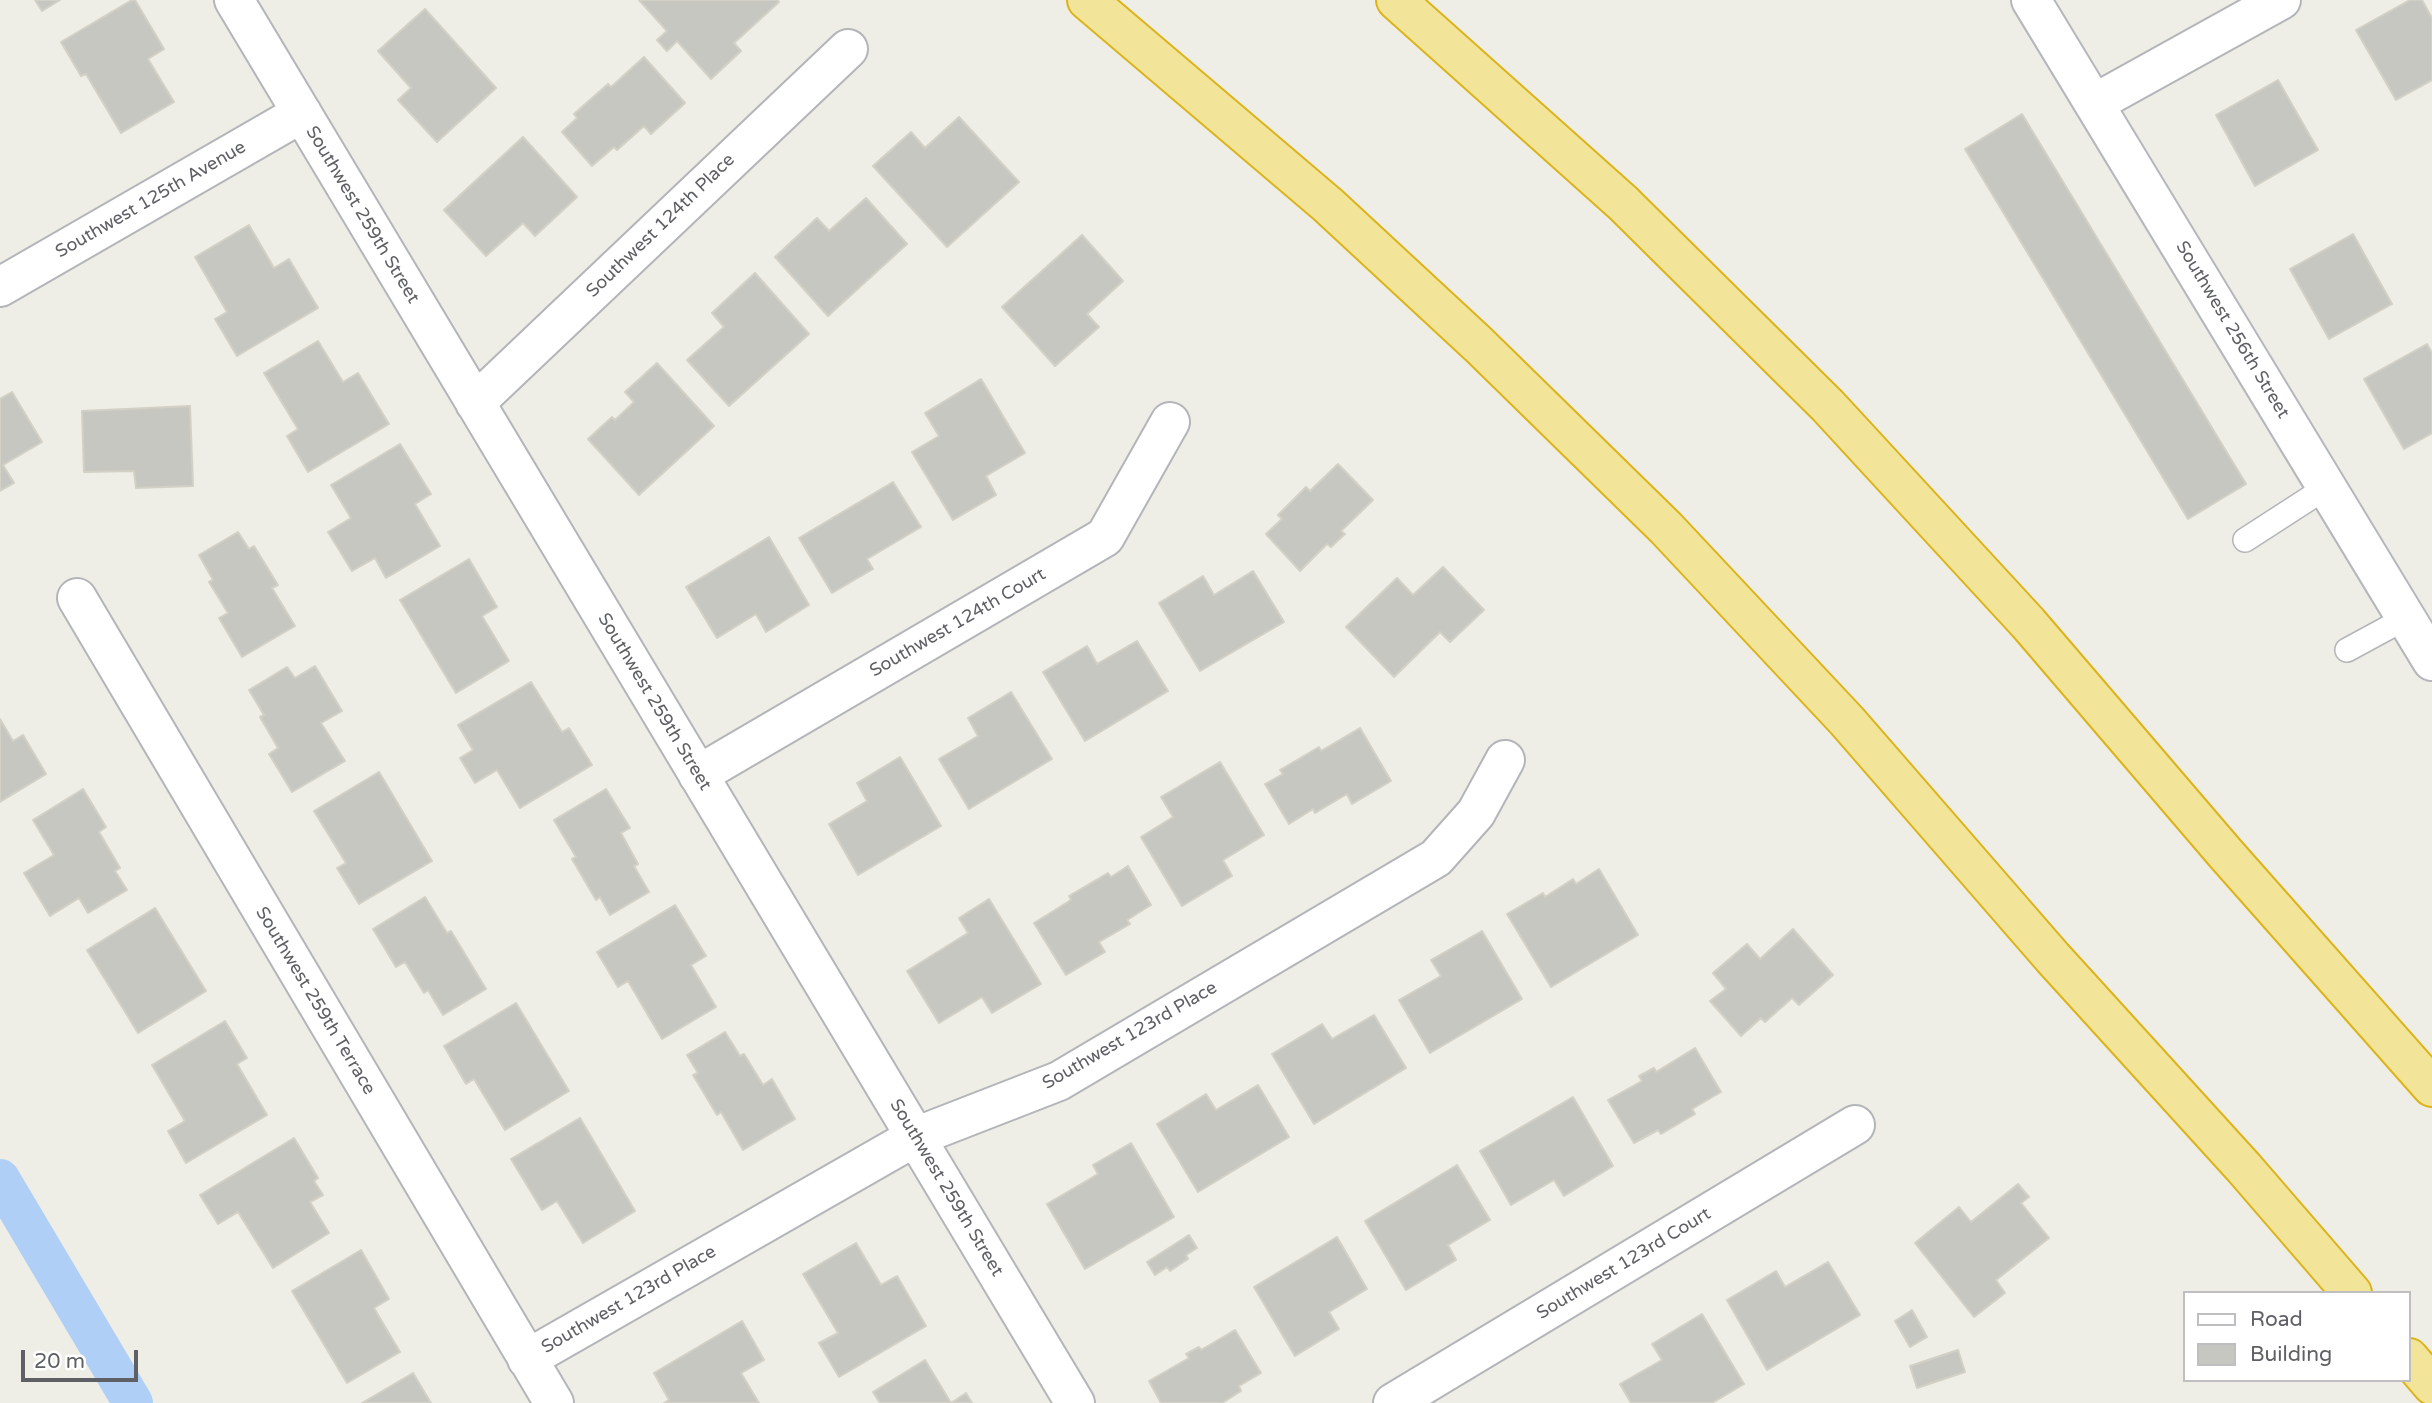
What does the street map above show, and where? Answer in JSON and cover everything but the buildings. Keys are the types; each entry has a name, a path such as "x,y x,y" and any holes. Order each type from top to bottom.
{"highway":[{"path":"1087,0 1328,205 1479,345 1666,528 1847,721 2053,958 2245,1168 2350,1291"},
{"path":"1396,0 1623,203 1828,406 2028,623 2225,853 2432,1087"},
{"path":"2411,1361 2432,1385"}],"street":[{"name":"Southwest 259th Street","path":"234,0 1074,1403"},
{"name":"Southwest 256th Street","path":"2031,0 2432,661"},
{"path":"2095,103 2281,0"},
{"name":"Southwest 124th Place","path":"475,403 848,49"},
{"name":"Southwest 125th Avenue","path":"0,287 302,113"},
{"name":"Southwest 124th Court","path":"698,775 1105,537 1170,422"},
{"name":"Southwest 259th Terrace","path":"77,598 554,1403"},
{"name":"Southwest 123rd Place","path":"527,1359 915,1137 1059,1081 1436,858 1476,813 1505,760"},
{"name":"Southwest 123rd Court","path":"1393,1403 1855,1125"}],"lane":[{"path":"2245,540 2327,487"},
{"path":"2347,650 2406,618"}],"waterway":[{"path":"0,1179 133,1403"}]}
